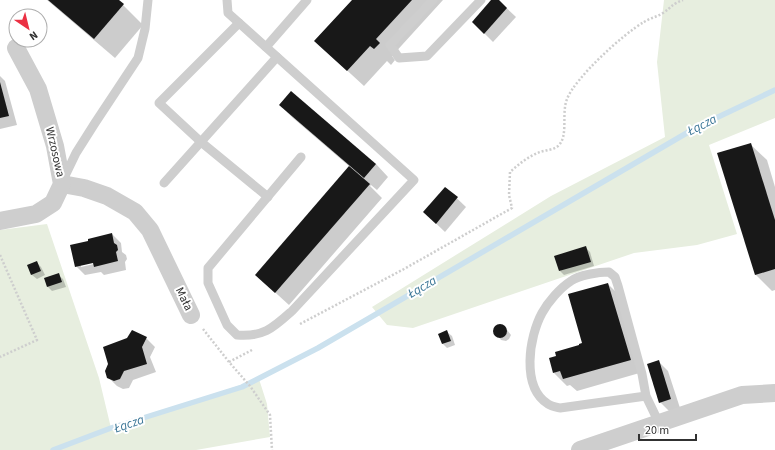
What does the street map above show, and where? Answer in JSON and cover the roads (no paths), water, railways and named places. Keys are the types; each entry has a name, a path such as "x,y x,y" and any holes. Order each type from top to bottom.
{"street":[{"name":"Wrzosowa","path":"0,222 36,214 53,203 62,184 55,146 38,89 16,48"},
{"name":"Mała","path":"62,184 84,188 106,196 135,212 150,230 191,315"},
{"path":"580,450 742,395 775,394"}],"lane":[{"path":"62,184 76,153 138,58 146,29 148,0"},
{"path":"227,0 228,13 414,180 292,311 276,326 261,334 249,336 236,335 228,325 208,283 208,268 301,157"},
{"path":"266,47 307,0"},
{"path":"433,0 390,45 400,58 427,56 481,0"},
{"path":"239,23 159,103 201,142 268,196"},
{"path":"164,183 277,57"},
{"path":"646,396 560,408 548,404 538,395 533,384 530,368 530,347 542,314 556,295 571,281 598,272 609,272 614,277 618,286 642,374 646,396 659,423"}],"waterway":[{"name":"Łącza","path":"53,450 111,428 242,387 318,348 697,127 775,90"}]}
